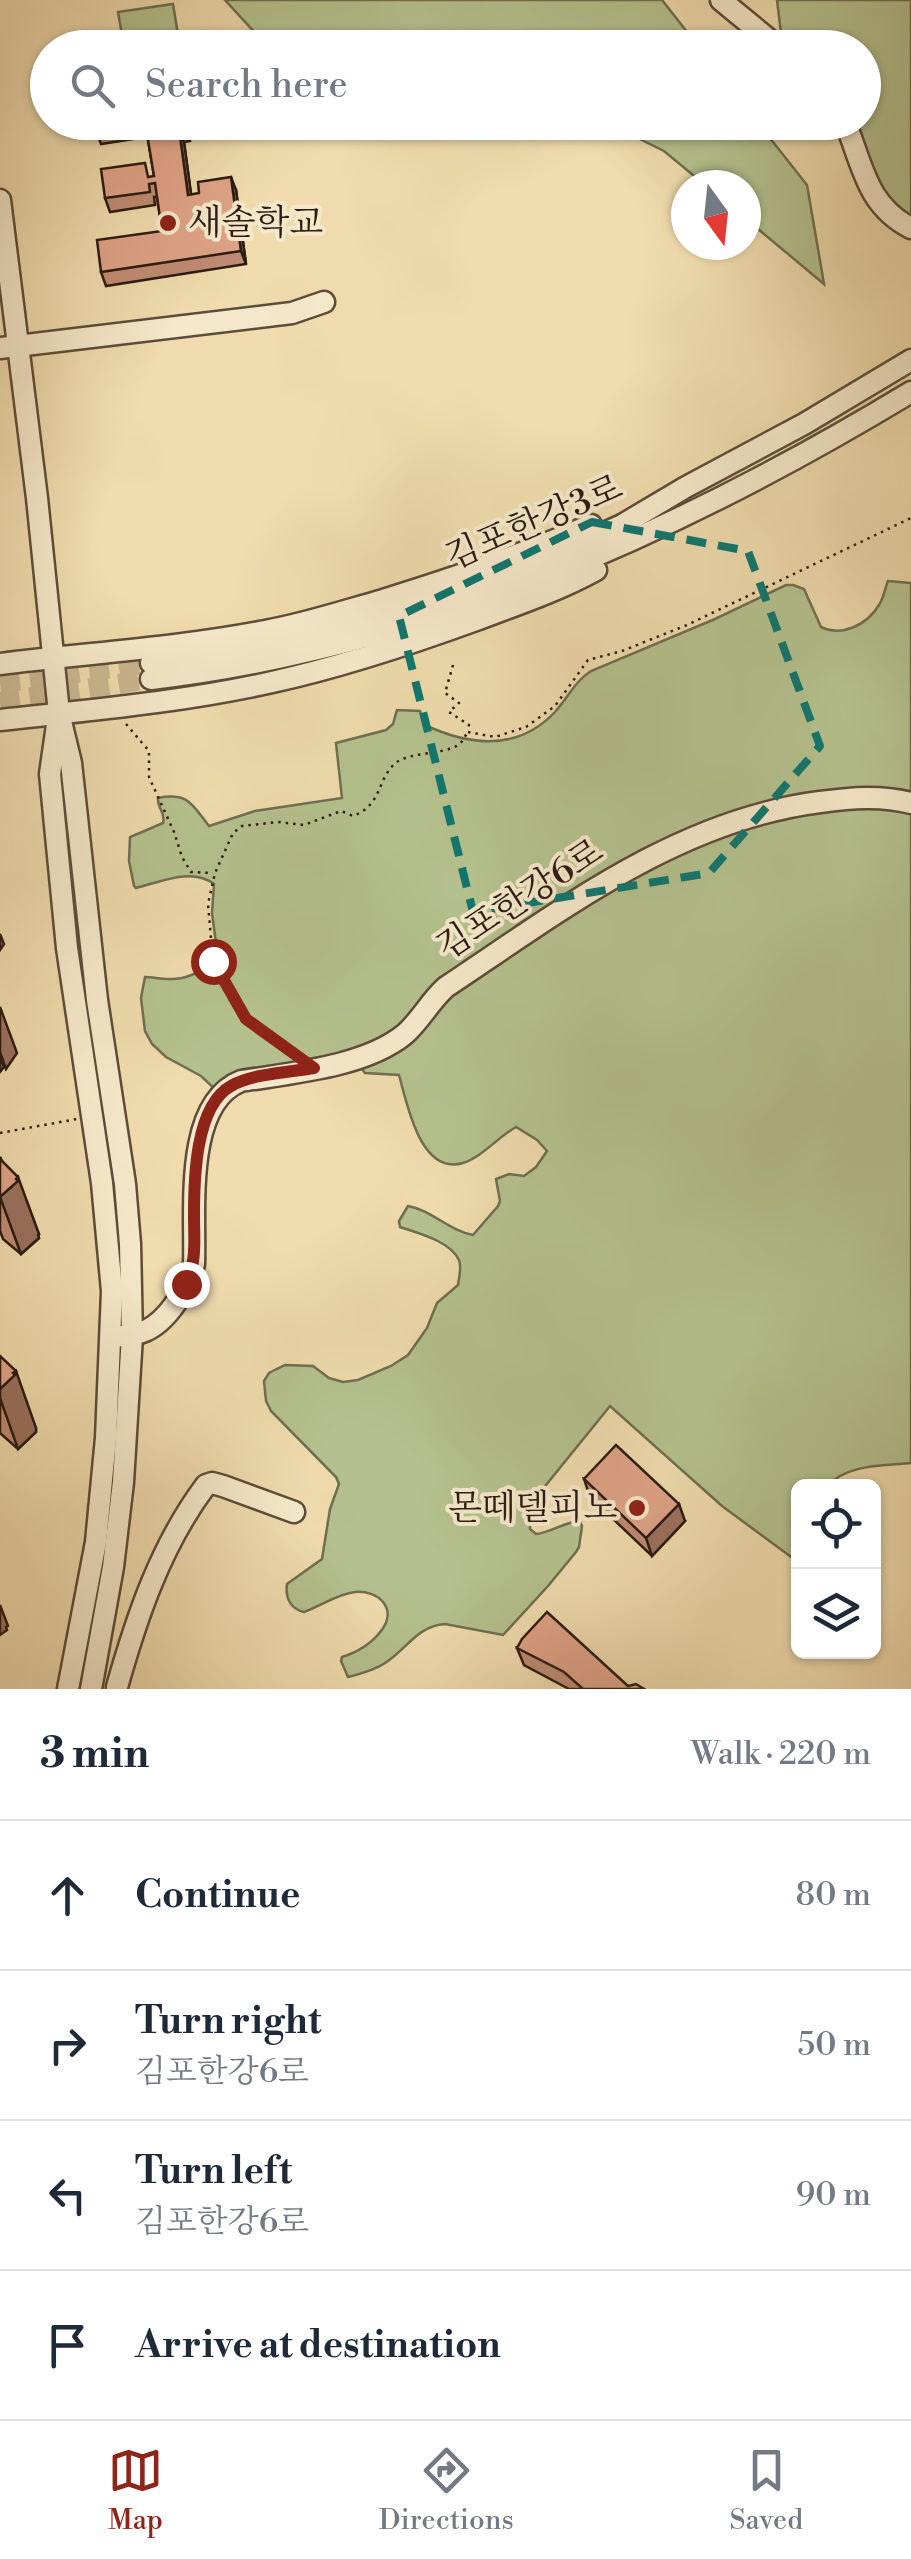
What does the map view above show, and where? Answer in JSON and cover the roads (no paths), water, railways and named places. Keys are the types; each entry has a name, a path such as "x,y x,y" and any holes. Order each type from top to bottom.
{"street":[{"path":"721,0 757,30"},
{"path":"851,140 874,198 911,228"},
{"path":"0,200 9,347 59,714 71,763 97,1000 125,1184 132,1290 106,1438 96,1542 69,1683 119,1688 152,1578 206,1486 223,1486 294,1512"},
{"path":"9,347 292,313 324,302"},
{"path":"0,664 54,658 148,664 338,613 490,566 686,487 804,424 911,360"},
{"name":"김포한강3로","path":"148,664 263,663 512,591 707,506 911,392"},
{"path":"0,720 274,682 348,662 534,599 584,577 707,506"},
{"path":"147,702 140,677 148,664"},
{"path":"59,714 50,774 69,964 122,1336 123,1482 92,1685"},
{"name":"김포한강6로","path":"122,1336 149,1330 166,1315 192,1273 196,1166 208,1116 220,1094 241,1081 314,1068 394,1042 416,1023 446,986 623,871 669,847 777,808 853,798 880,797 911,803"}],"tunnel":[{"path":"0,683 151,663"},
{"path":"0,702 151,679"}],"place":[{"name":"새솔학교","path":"168,223"},
{"name":"몬떼델피노","path":"637,1508"}]}
